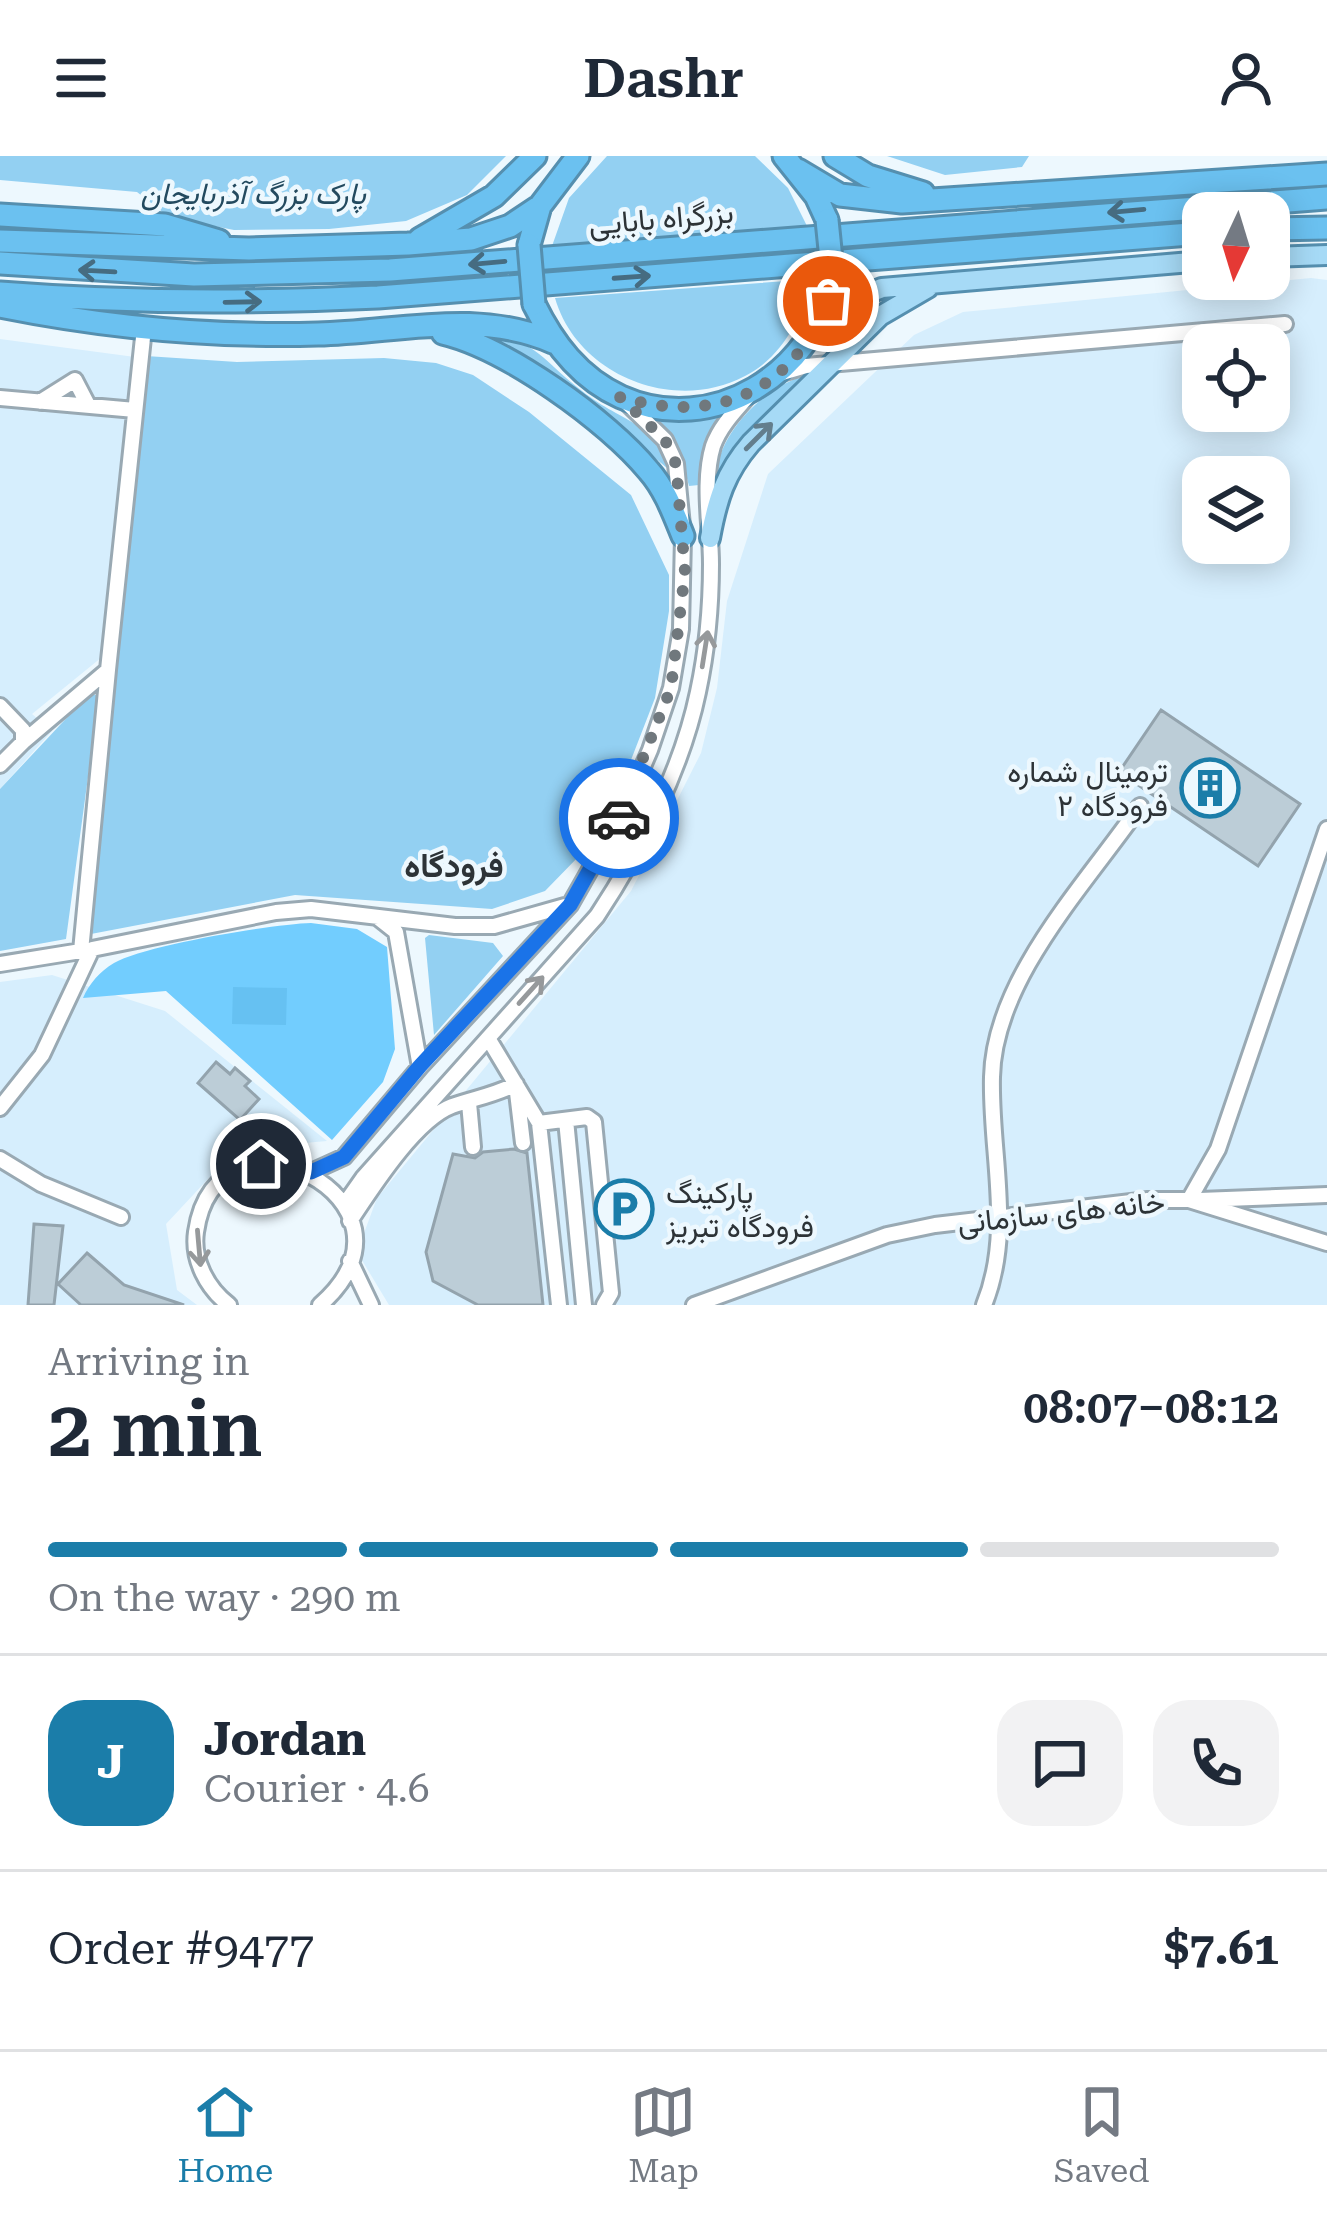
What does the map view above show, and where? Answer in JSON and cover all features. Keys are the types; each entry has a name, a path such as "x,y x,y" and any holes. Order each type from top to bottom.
{"highway":[{"path":"408,244 457,221 494,196 535,156"},
{"path":"0,241 248,249 471,239 510,226 540,206 578,156"},
{"path":"835,156 868,176 947,199"},
{"path":"540,206 529,245 534,304 553,342 585,375 620,397 684,410 718,405 751,392 777,374 819,325 832,279 826,220 791,163"},
{"path":"791,163 840,194 867,201 1324,174"},
{"name":"بزرگراه بابایی","path":"0,263 194,275 390,271 1327,198"},
{"path":"0,215 165,225 248,249"},
{"path":"1290,229 1327,228"},
{"name":"بزرگراه بابایی","path":"0,293 104,301 242,303 355,298 1182,234"},
{"path":"0,306 144,328 263,335 482,322 518,327 553,342"},
{"path":"419,327 471,339 506,356 617,440 650,471 683,536"}],"main road":[{"path":"1290,256 1327,255"},
{"path":"819,325 854,299 882,288 1182,263"},
{"path":"710,538 719,492 732,466 880,316 946,280"}],"street":[{"path":"0,1108 42,1054 87,950 108,670 144,328"},
{"path":"777,374 833,364 1182,333"},
{"path":"40,402 75,380 88,405"},
{"path":"370,1305 350,1261 347,1213 363,1178 597,916 623,876 675,763 698,696 708,634 712,453 728,420 751,392"},
{"path":"311,1172 344,1157 420,1066 570,905 626,808 671,688 681,628 683,536 676,464 665,440 620,397"},
{"path":"0,398 135,410"},
{"path":"0,765 108,670"},
{"path":"0,706 19,723 22,742"},
{"path":"983,1305 993,1282 1000,1217 992,1076 1006,1004 1028,964 1140,806"},
{"name":"خانه های سازمانی","path":"694,1305 887,1235 1000,1217 1148,1200 1189,1200 1218,1149 1327,829"},
{"path":"0,964 276,911 311,909 494,926 570,905"},
{"path":"377,917 396,932 420,1066"},
{"path":"488,1038 539,1124 559,1305"},
{"path":"347,1213 429,1119 516,1084"},
{"path":"516,1084 523,1143"},
{"path":"469,1102 472,1148"},
{"path":"539,1124 587,1117 594,1122 611,1293 604,1305"},
{"path":"566,1120 584,1305"},
{"path":"0,1159 41,1184 121,1217"},
{"path":"229,1305 207,1282 197,1259 196,1233 202,1209 237,1172 261,1164 287,1164 311,1172 330,1186 347,1213"},
{"path":"1189,1200 1327,1195"},
{"path":"1189,1200 1327,1243"},
{"path":"320,1305 334,1292 350,1261"}],"shaded area":[{"path":"1290,280 1327,280 1327,1305 389,1305 357,1252 377,1198 631,891 701,753 717,688 727,601 768,474 914,335 963,312 1182,291 1182,300 1290,300"},
{"path":"0,339 135,357 102,657 32,714 52,731 0,789"},
{"path":"311,923 357,929 387,947 395,1049 383,1082 332,1140 166,991 83,998 104,970 130,956 210,937"},
{"path":"52,975 165,1011 327,1141 236,1149 166,1224 177,1290 197,1305 0,1305 0,982"},
{"path":"233,987 287,988 286,1025 232,1024"}],"green space":[{"name":"پارک بزرگ آذربایجان","path":"0,156 506,156 467,195 406,221 329,229 234,230 169,217 137,192 0,180"},
{"path":"607,156 755,156 788,188 808,228 552,246 569,198"},
{"path":"887,156 1029,156 1022,167 945,175"},
{"path":"814,279 796,321 770,358 745,376 688,391 659,388 606,367 567,325 555,298"},
{"path":"479,333 515,341 537,352 582,391 637,425 657,445 668,469 526,360"},
{"path":"146,356 237,362 384,358 436,363 473,375 529,412 631,495 669,575 669,611 655,698 624,778 582,853 545,891 492,909 295,895 91,934"},
{"path":"813,374 745,436 716,475 727,441 750,410 781,386"},
{"path":"721,416 702,454 699,485 689,486 679,448 656,420 692,422"},
{"path":"90,693 99,696 66,939 0,951 0,789"},
{"path":"425,938 493,943 503,956 434,1035"}],"building":[{"name":"ترمينال شماره ۲ فرودگاه","path":"1161,710 1300,804 1258,866 1119,772"},
{"path":"216,1062 230,1074 235,1068 250,1081 245,1086 259,1099 240,1120 198,1083"},
{"path":"514,1149 527,1153 543,1305 478,1305 433,1281 426,1252 453,1154 475,1158 483,1152"},
{"path":"34,1224 63,1226 54,1305 28,1305"},
{"path":"87,1253 124,1285 184,1305 81,1305 58,1284"}],"way so far":[{"path":"619,818 671,688 685,572 676,464 665,440 620,397 684,410 718,405 751,392 800,352 819,325 828,301"}],"place":[{"name":"ترمينال شماره ۲ فرودگاه","path":"1210,788"},
{"name":"پارکینگ فرودگاه تبریز","path":"624,1209"}],"district":[{"name":"فرودگاه","path":"454,865"}],"route":[{"path":"261,1164 287,1164 311,1172 344,1157 420,1066 570,905 619,818"}]}
